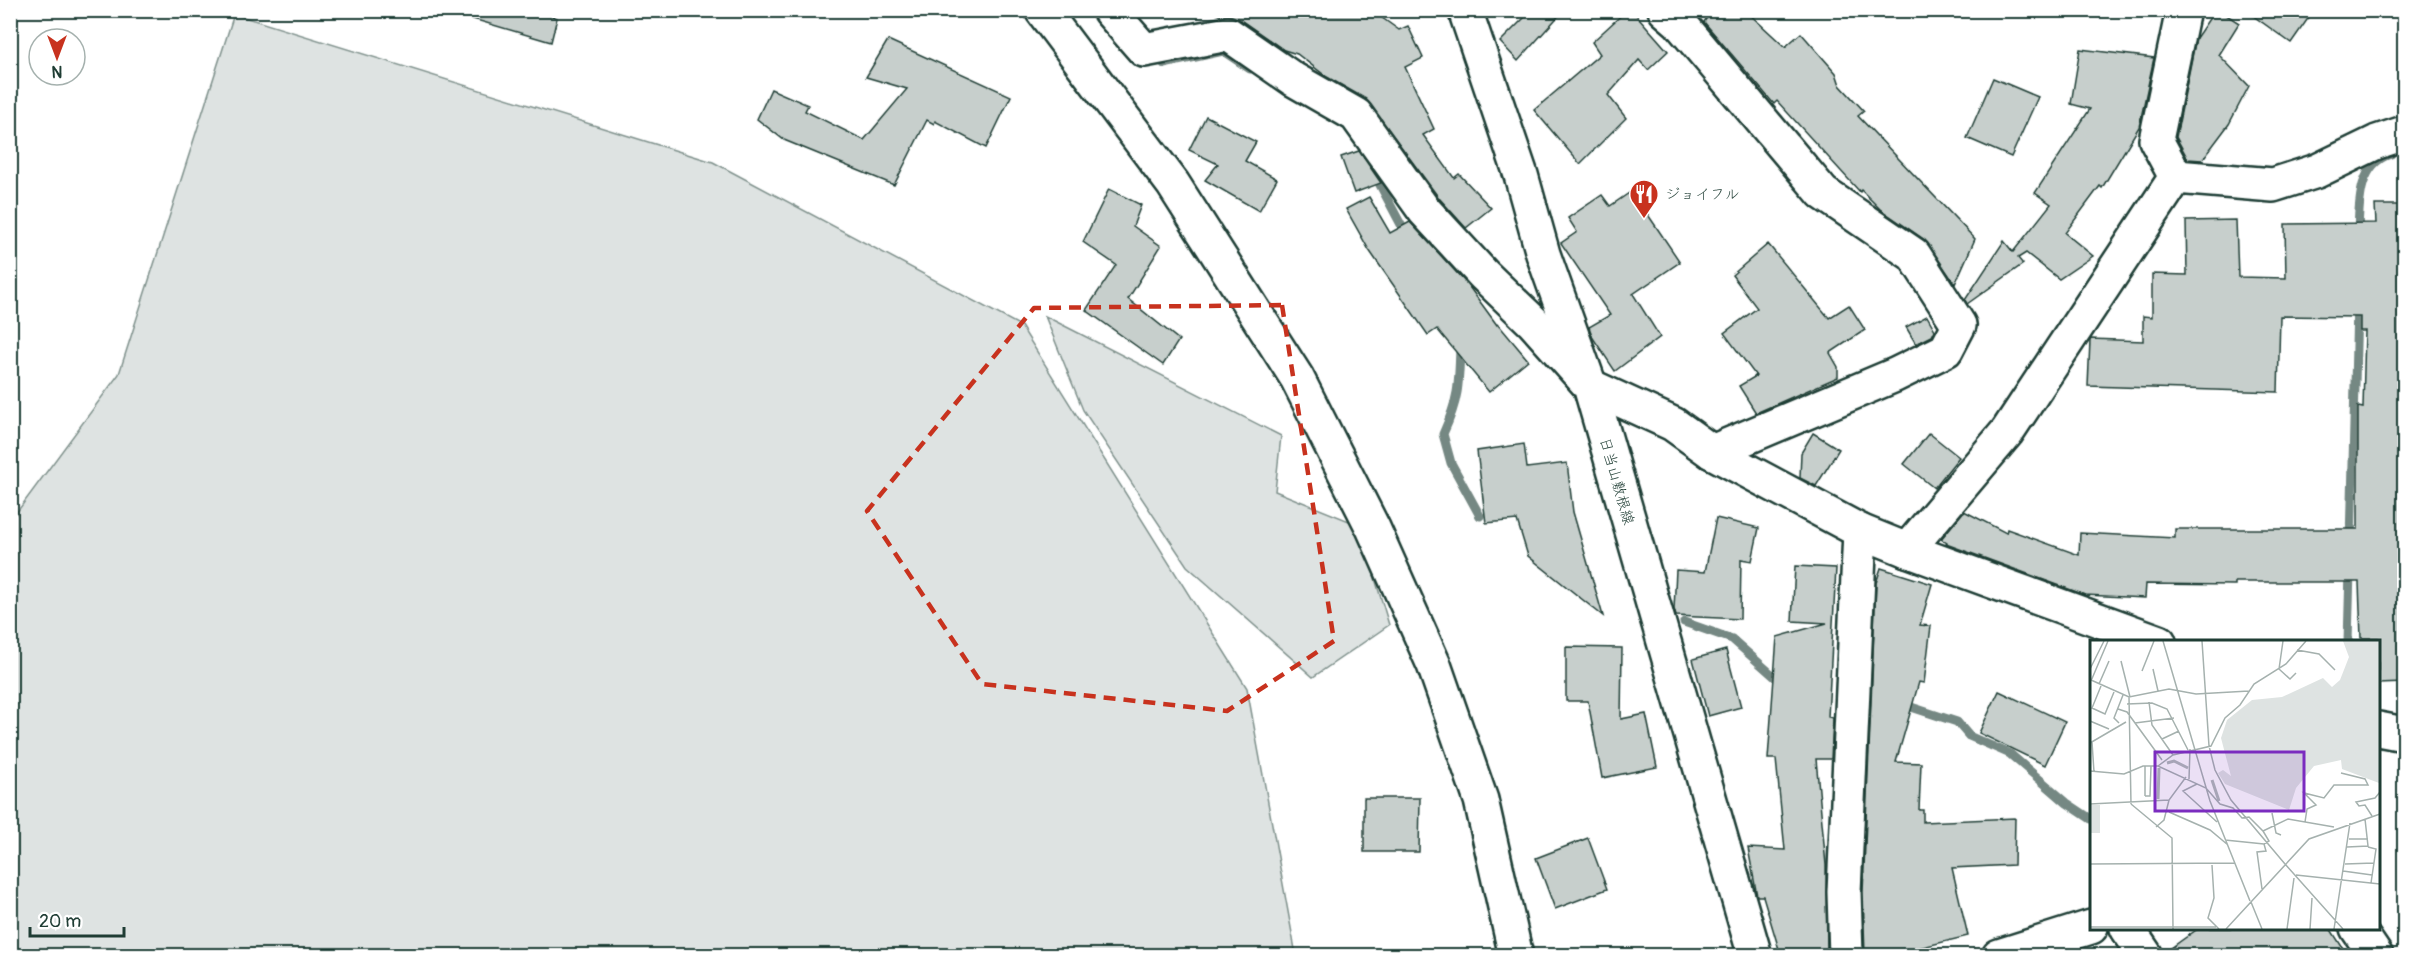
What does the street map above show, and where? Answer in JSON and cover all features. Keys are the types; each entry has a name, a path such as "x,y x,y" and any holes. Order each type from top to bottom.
{"street":[{"path":"1042,10 1180,194 1297,378 1372,528 1434,665 1481,800 1516,956"},
{"path":"1109,10 1144,50 1228,34 1293,80 1356,115 1424,210 1483,274 1533,322 1590,386 1673,424 1712,452 1860,531 2154,640"},
{"name":"日当山敷根線","path":"1465,10 1521,175 1543,254 1590,386 1755,956"},
{"path":"1665,10 1679,22 1823,193 1914,255 1959,325 1946,350 1895,375 1712,452"},
{"path":"2176,177 2156,140 2183,10"},
{"path":"2176,177 2273,186 2317,171 2377,142 2404,133"},
{"path":"1907,550 2007,432 2176,177"},
{"path":"1846,956 1844,892 1860,531"},
{"path":"2379,729 2404,734"},
{"path":"1999,956 2090,927"},
{"path":"2128,930 2146,956"},
{"path":"2358,930 2376,956"}],"highlighted area":[{"path":"1282,305 1334,641 1227,711 982,684 867,511 1034,308"}],"shaded area":[{"path":"234,14 713,162 1021,326 1247,688 1296,955 11,955 11,520 119,374"},
{"path":"1045,316 1281,436 1275,491 1359,525 1389,625 1313,677 1187,566 1083,410"}],"building":[{"path":"467,10 536,10 557,18 551,42 466,17"},
{"path":"1208,10 1371,10 1399,30 1408,26 1423,58 1405,67 1434,129 1423,135 1454,178 1459,174 1491,208 1466,228 1439,198 1366,99 1327,77 1297,54 1284,50 1239,19 1221,16"},
{"path":"1532,10 1564,10 1518,61 1500,42"},
{"path":"1627,10 1632,10 1668,51 1648,70 1639,60 1608,95 1626,118 1580,164 1534,110 1600,54 1592,42"},
{"path":"1712,10 1745,10 1785,47 1801,33 1836,73 1840,85 1864,111 1858,116 1975,239 1955,284 1925,240 1880,209 1861,190 1860,192 1777,101 1774,104 1704,22"},
{"path":"2215,10 2219,10 2239,23 2219,55 2249,86 2229,124 2202,160 2188,159 2176,137 2196,38"},
{"path":"2245,10 2314,10 2291,43"},
{"path":"888,40 1011,96 986,148 935,121 934,124 927,120 894,185 784,140 757,119 771,89 808,105 805,111 864,140 907,89 866,77"},
{"path":"2080,49 2154,58 2139,127 2102,188 2100,186 2065,233 2093,256 2059,279 2026,253 2018,258 2023,264 1967,304 1965,300 2004,241 2013,252 2051,204 2035,193 2090,109 2071,104"},
{"path":"1993,78 2038,97 2011,157 1967,138"},
{"path":"1206,116 1256,142 1245,161 1277,179 1259,211 1205,180 1218,164 1189,150"},
{"path":"1359,151 1381,183 1354,193 1341,157"},
{"path":"1109,189 1141,205 1133,226 1161,246 1128,299 1179,340 1163,365 1086,310 1116,265 1083,242"},
{"path":"1632,191 1680,262 1633,294 1660,337 1615,371 1593,338 1589,327 1610,315 1561,243 1577,232 1568,218 1602,195 1610,206"},
{"path":"1369,197 1390,233 1410,222 1467,284 1497,325 1528,360 1489,392 1437,329 1428,335 1369,250 1346,209"},
{"path":"2375,205 2404,205 2404,683 2379,684 2379,640 2378,638 2361,638 2359,582 2235,582 2235,585 2146,584 2145,598 2085,595 1946,544 1941,539 1964,511 2006,533 2007,529 2079,555 2080,533 2175,538 2175,529 2358,529 2358,407 2363,408 2365,331 2360,331 2360,317 2280,316 2278,392 2088,386 2090,341 2091,339 2143,341 2143,316 2152,317 2152,274 2187,275 2186,221 2236,220 2238,277 2286,278 2285,224 2376,223"},
{"path":"1768,244 1829,318 1849,305 1865,330 1830,353 1838,367 1838,377 1756,413 1739,386 1756,376 1724,333 1757,308 1732,275"},
{"path":"1927,316 1935,330 1932,336 1916,344 1906,327"},
{"path":"1813,433 1839,449 1816,486 1800,478 1801,453"},
{"path":"1929,433 1959,457 1934,488 1904,464"},
{"path":"1524,444 1527,468 1567,463 1573,512 1603,616 1528,556 1517,520 1486,523 1477,451"},
{"path":"1716,518 1759,528 1752,561 1741,559 1740,619 1676,616 1674,609 1676,570 1705,572"},
{"path":"1795,566 1836,568 1828,717 1833,718 1831,759 1816,759 1826,865 1827,956 1781,956 1763,896 1757,896 1748,848 1785,850 1776,759 1768,759 1777,637 1827,623 1792,621"},
{"path":"1881,568 1932,584 1920,625 1931,626 1924,683 1919,682 1896,762 1921,763 1919,810 1923,810 1923,822 2015,818 2014,865 1952,868 1968,936 1910,950 1911,956 1865,956 1863,892 1876,583"},
{"path":"1566,647 1622,648 1621,719 1646,714 1657,767 1602,778 1588,701 1566,701"},
{"path":"1726,650 1741,707 1708,716 1693,659"},
{"path":"1999,691 2065,722 2045,765 1979,733"},
{"path":"1364,798 1420,798 1419,852 1364,852"},
{"path":"1588,838 1607,889 1555,909 1536,858"},
{"path":"2196,930 2331,930 2348,956 2165,956 2164,953"}],"waterway":[{"path":"1164,64 1223,51 1250,69"},
{"path":"2358,235 2360,200 2366,177 2380,159 2391,154"},
{"path":"1378,164 1380,185 1407,236"},
{"path":"2351,541 2357,306"},
{"path":"1460,346 1457,392 1443,434 1451,463 1480,516"},
{"path":"2348,640 2350,570"},
{"path":"1684,622 1732,639 1776,678 1785,680"},
{"path":"1902,704 1957,722 1969,736 2010,754 2067,803 2090,818"}],"place":[{"name":"ジョイフル","path":"1644,220"}]}
